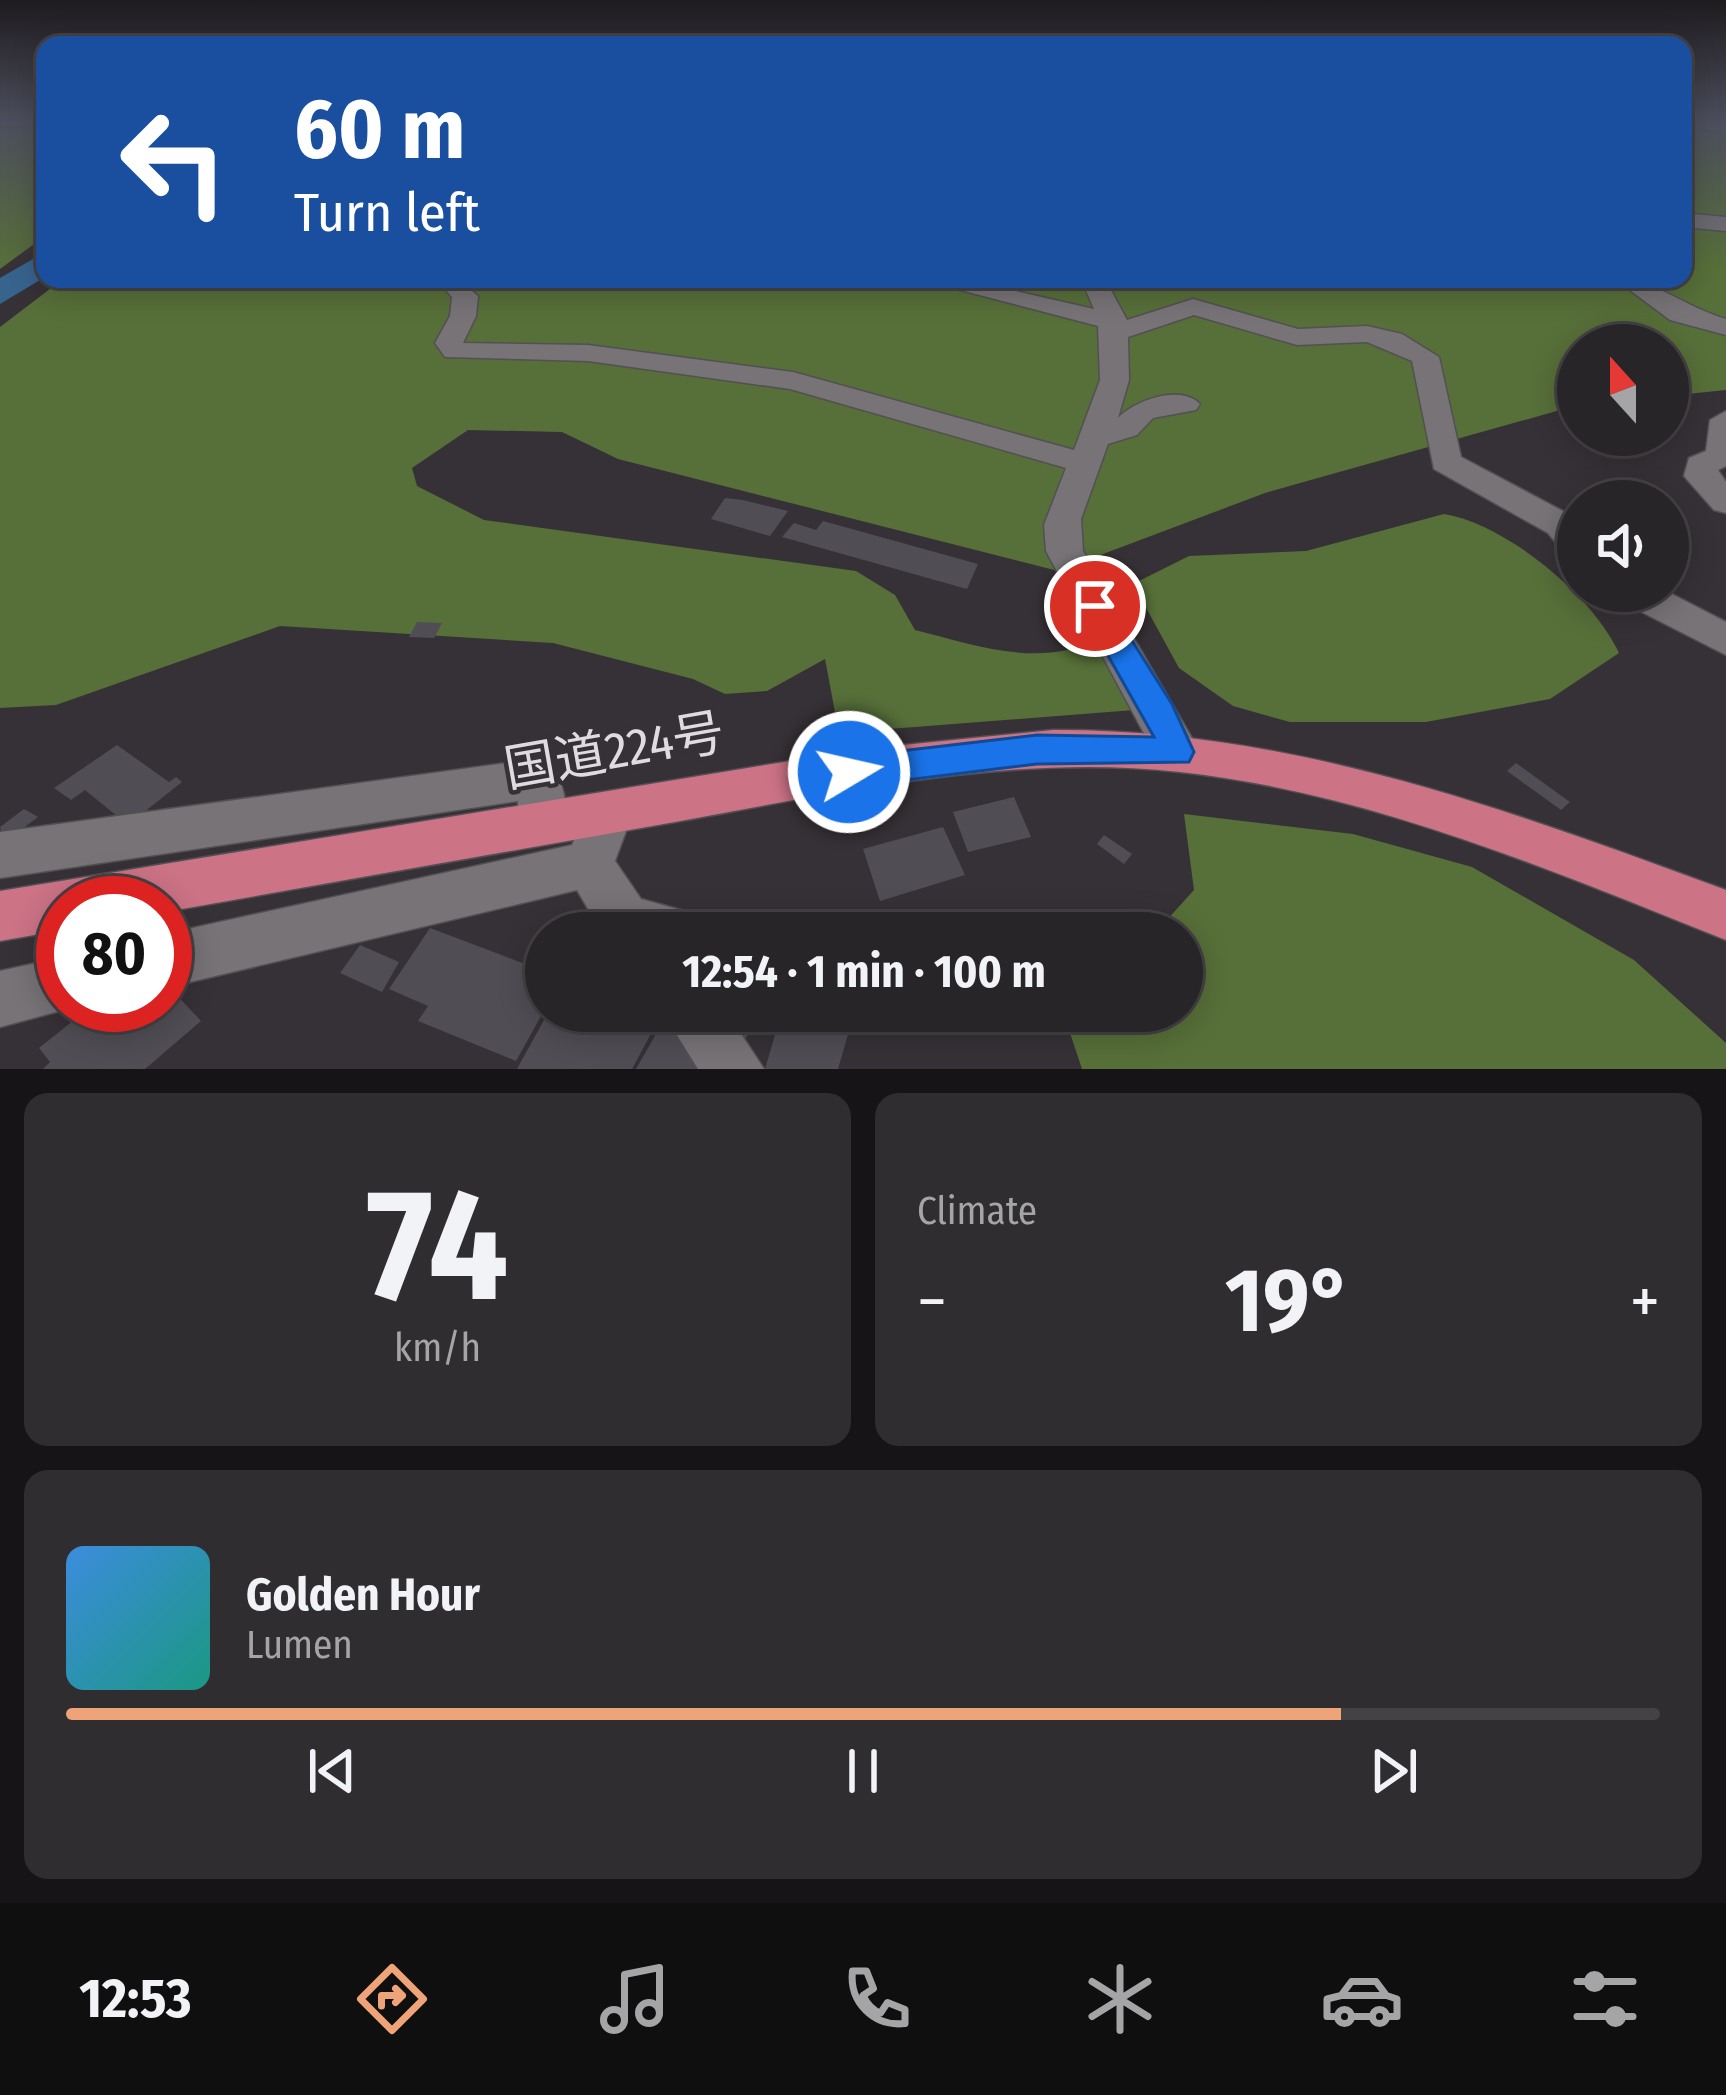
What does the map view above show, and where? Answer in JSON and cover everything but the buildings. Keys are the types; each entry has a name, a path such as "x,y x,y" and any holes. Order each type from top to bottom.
{"highway":[{"name":"国道224号","path":"192,883 895,765 1013,752 1177,752 1352,785 1484,826 1726,915"},
{"path":"0,916 36,910"}],"street":[{"path":"1692,221 1726,224"},
{"path":"457,288 465,296 463,316 449,343 455,352 588,353 793,381 1089,451 1126,428 1143,410 1185,404"},
{"path":"965,288 1116,327 1192,307 1297,337 1367,334 1409,347 1425,358 1435,386 1446,462 1557,523"},
{"path":"1097,288 1116,327 1119,363 1060,536 1073,570 1160,713 1177,752"},
{"path":"1640,288 1679,314 1726,327"},
{"path":"1726,420 1720,438 1724,455 1701,465 1701,476 1726,502"},
{"path":"1673,612 1726,640"},
{"path":"0,855 536,778 542,791 541,824"},
{"path":"589,864 609,812"},
{"path":"589,864 618,912"},
{"path":"192,956 589,864"},
{"path":"0,999 36,991"},
{"path":"706,1032 734,1069"}],"green space":[{"path":"0,170 36,170 36,243 0,269"},
{"path":"1692,170 1726,170 1726,390 1689,394 1689,324 1557,324 1557,411 1265,493 1058,571 618,459 562,432 468,430 412,468 417,486 484,520 856,571 895,595 915,630 971,645 1048,653 1101,637 1147,709 876,730 835,712 825,659 767,691 725,694 693,679 553,643 280,626 56,705 0,708 0,327 51,288 1692,288"},
{"path":"1444,514 1468,521 1520,547 1545,566 1557,576 1557,612 1591,612 1619,653 1550,699 1426,722 1290,722 1233,706 1179,668 1133,584 1189,556 1306,551"},
{"path":"1184,814 1353,834 1472,867 1634,960 1726,1043 1726,1069 1082,1069 1070,1032 1203,1032 1203,912 1174,912 1194,890"}],"waterway":[{"path":"0,294 36,268"}],"route":[{"path":"849,772 1037,749 1177,752 1160,713 1095,606"}]}
